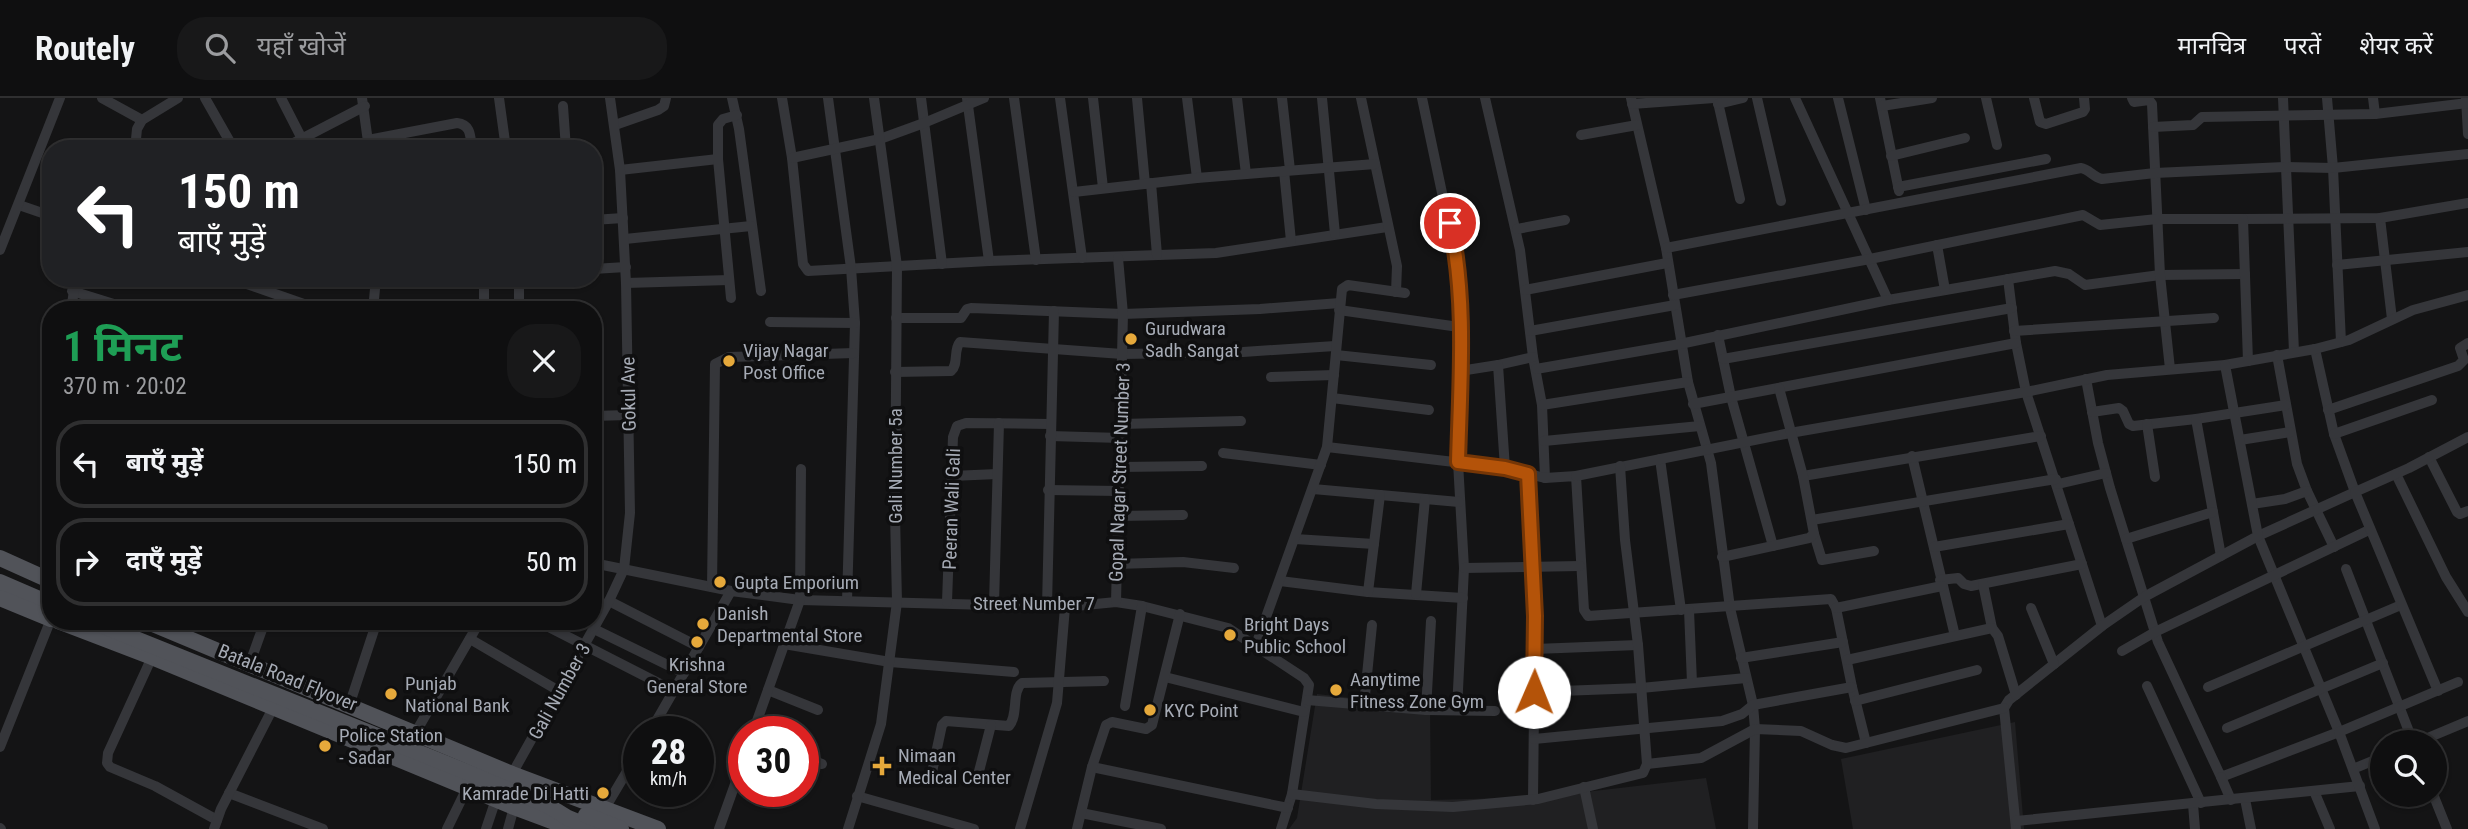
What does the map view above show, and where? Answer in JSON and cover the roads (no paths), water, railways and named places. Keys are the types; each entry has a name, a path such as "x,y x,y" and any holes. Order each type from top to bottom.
{"main road":[{"path":"0,558 42,577"},
{"path":"0,582 42,600"},
{"path":"0,598 42,615"},
{"path":"82,630 573,829"},
{"name":"Batala Road Flyover","path":"113,630 547,805 568,818 595,829"},
{"path":"168,630 512,774 658,829"},
{"name":"Batala Road Flyover","path":"547,805 570,808 621,829"}],"street":[{"path":"44,140 60,98"},
{"path":"102,98 142,120"},
{"path":"136,140 137,129 142,120 178,98"},
{"path":"205,98 229,140"},
{"path":"281,98 301,137"},
{"path":"499,98 505,140"},
{"name":"Gokul Ave","path":"610,98 620,170 626,267 630,513 624,569"},
{"path":"615,125 658,110 664,106 666,98"},
{"path":"732,98 737,115 761,291"},
{"path":"782,98 792,158 804,268 813,271 989,261 1216,253 1387,227"},
{"path":"828,98 851,268 855,323 847,601"},
{"name":"Gali Number 5a","path":"848,829 881,724 897,602 897,266 874,98"},
{"path":"921,98 942,264"},
{"path":"792,158 880,139 925,123 967,101 984,98"},
{"path":"1014,98 1036,261"},
{"path":"1060,98 1082,258"},
{"path":"1093,98 1103,188"},
{"path":"1137,98 1157,255"},
{"path":"1187,98 1197,178"},
{"path":"1237,98 1247,174"},
{"path":"1282,98 1291,241"},
{"path":"1322,98 1335,234"},
{"path":"1256,645 1327,447 1342,289 1348,285 1400,292 1397,266 1361,98"},
{"path":"1422,98 1455,245 1460,327 1458,462 1464,568 1457,710"},
{"path":"1485,98 1517,229 1532,357 1542,405 1545,478"},
{"path":"1743,98 1632,101 1666,248 1688,382 1707,450 1730,608 1753,705 1753,829"},
{"path":"1756,98 1781,201"},
{"path":"1795,98 1888,300"},
{"path":"1838,98 1866,211"},
{"path":"1902,204 1881,102 1932,98"},
{"path":"1986,98 1997,145"},
{"path":"2034,98 2040,122 2046,124 2083,112 2084,98"},
{"path":"2132,98 2134,102 2151,101 2160,275 2170,369"},
{"path":"2283,98 2294,352"},
{"path":"2327,98 2341,342"},
{"path":"2373,98 2375,114"},
{"path":"296,140 364,100 368,140"},
{"path":"1716,100 1740,200"},
{"path":"967,101 989,261"},
{"path":"2153,127 2193,125 2202,117 2329,117 2375,114 2424,104 2467,101 2468,134"},
{"path":"563,106 565,140"},
{"path":"731,298 718,159 720,121 737,115"},
{"path":"388,140 457,123 466,125 471,140"},
{"path":"1581,135 1637,125"},
{"path":"1891,156 1965,138"},
{"path":"0,250 42,145"},
{"path":"1666,248 2081,168 2102,179 2155,173 2284,167 2333,168 2468,154"},
{"path":"620,170 718,159"},
{"path":"1898,187 2046,159"},
{"path":"1074,192 1197,178 1375,164"},
{"path":"1530,331 2083,215 2100,225 2157,219 2381,218 2468,203"},
{"path":"19,205 42,213"},
{"path":"602,219 623,218"},
{"path":"2381,218 2392,319"},
{"path":"2242,219 2248,361"},
{"path":"1517,229 1565,220"},
{"path":"625,239 751,226"},
{"path":"1937,245 1945,290"},
{"path":"2337,264 2468,252"},
{"name":"Gopal Nagar Street Number 3","path":"1116,602 1123,314 1118,258"},
{"path":"1525,290 1667,263"},
{"path":"602,268 626,267"},
{"path":"1536,369 1680,344 1888,300 2008,279 2062,272 2085,285 2160,275 2245,274"},
{"path":"2008,279 2014,331 2026,393 2057,481 2102,626"},
{"path":"626,283 729,280"},
{"path":"71,301 73,287"},
{"path":"250,287 282,301"},
{"path":"72,291 104,301"},
{"path":"1327,447 1505,468 1545,478 1576,476 1790,433 2026,393 2086,379 2225,365 2315,349 2341,342 2413,310 2468,297"},
{"path":"896,318 961,318 971,307 1123,314 1339,307 1460,327"},
{"path":"1723,359 2012,308"},
{"path":"1046,606 1054,311"},
{"path":"2014,331 2214,318"},
{"path":"770,322 855,323"},
{"path":"1718,335 1731,397 1773,546"},
{"path":"895,372 951,371 960,342 1122,354 1335,350 1431,365"},
{"path":"1693,404 2016,343"},
{"path":"2328,410 2458,366 2465,360 2460,348 2468,343"},
{"path":"2315,349 2334,434 2370,530 2438,691"},
{"path":"712,587 715,364 729,358 854,353"},
{"path":"2277,355 2290,432 2307,491 2334,547"},
{"path":"1460,371 1532,357"},
{"path":"1498,365 1505,468"},
{"path":"2225,365 2258,536 2360,786 2374,827 2361,829"},
{"path":"1271,377 1334,375"},
{"path":"2086,379 2106,472 2155,632 2231,800"},
{"path":"1542,405 1688,382"},
{"path":"1779,388 1822,560 1874,551"},
{"path":"1332,398 1429,410"},
{"path":"2334,434 2432,400"},
{"path":"2092,412 2119,408 2129,424 2147,424 2286,405"},
{"path":"602,416 628,415"},
{"path":"2196,419 2221,556"},
{"path":"1121,424 1241,421"},
{"name":"Peeran Wali Gali","path":"947,602 953,437 957,426 966,423 1050,424"},
{"path":"994,604 999,423"},
{"path":"2147,424 2155,477"},
{"path":"1544,441 1700,426"},
{"path":"2240,440 2290,432"},
{"path":"1050,436 1121,438"},
{"path":"1803,476 2041,436"},
{"path":"1647,765 1701,758 1755,729 1801,731 1839,747 1866,743 2004,708 2054,664 2144,597 2258,536 2396,474 2468,437"},
{"path":"1223,453 1321,465"},
{"path":"1912,456 1955,636"},
{"path":"2430,457 2457,512 2460,514 2468,511"},
{"path":"1660,459 1685,610 1692,683"},
{"path":"1120,467 1202,466"},
{"path":"1292,794 1429,807 1533,800 1643,773 1647,765 1620,466"},
{"path":"759,716 800,600 801,469"},
{"path":"1812,520 2106,472"},
{"path":"952,476 997,474"},
{"path":"1528,474 1535,649 1533,800"},
{"path":"2396,474 2463,597 2468,612"},
{"path":"1576,476 1580,566 1584,610 1588,616 1827,599 1834,602 1866,743"},
{"path":"1313,489 1459,502"},
{"path":"1048,490 1119,491"},
{"path":"2252,504 2285,499 2307,491"},
{"path":"1368,592 1380,495"},
{"path":"1416,594 1425,499"},
{"path":"2126,539 2213,512"},
{"path":"1118,516 1183,515"},
{"path":"1934,547 2069,524"},
{"path":"2122,651 2273,574 2370,530"},
{"path":"1722,557 1809,538 1814,534"},
{"path":"1295,539 1374,544"},
{"path":"1116,564 1183,562 1234,568"},
{"path":"1836,608 1958,578 1967,586 2082,564"},
{"name":"Street Number 7","path":"602,565 731,591 800,600 1065,607 1116,602 1142,606 1228,628 1307,681 1307,700"},
{"path":"1464,568 1580,566"},
{"name":"Gali Number 3","path":"602,614 624,569"},
{"path":"2346,569 2408,730"},
{"path":"1280,581 1368,592 1463,598"},
{"path":"1983,583 1992,628 2016,695"},
{"path":"659,716 731,591"},
{"path":"609,601 699,647"},
{"path":"2208,687 2401,605"},
{"path":"1125,705 1142,606"},
{"path":"1020,829 1056,709 1065,607"},
{"path":"2031,608 2054,664"},
{"path":"1077,829 1105,727 1109,722 1146,729 1152,727 1181,614"},
{"path":"1426,710 1431,621"},
{"path":"1364,705 1372,625"},
{"path":"1847,660 1992,628"},
{"path":"0,747 47,630"},
{"path":"250,663 262,630"},
{"path":"349,706 374,630"},
{"path":"402,761 414,733 475,630"},
{"path":"554,630 674,691"},
{"name":"Gali Number 3","path":"512,774 593,630"},
{"path":"596,630 684,673"},
{"path":"470,639 559,691"},
{"path":"1741,658 1843,642"},
{"path":"784,644 890,662 1014,672"},
{"path":"1535,649 1638,645"},
{"path":"152,657 108,752 107,763 110,767 155,786 216,825 229,793 273,708"},
{"path":"2227,728 2383,663"},
{"path":"1855,701 1977,670"},
{"path":"1164,677 1304,712"},
{"path":"1534,692 1641,688 1746,678"},
{"path":"932,772 942,725 946,721 1006,726 1011,724 1020,684 1104,681"},
{"path":"2221,777 2339,732 2458,682"},
{"path":"2147,686 2197,803 2196,829"},
{"path":"1534,739 1722,721 1742,715 1753,705 1852,687"},
{"path":"768,690 818,710"},
{"path":"1281,829 1292,794 1307,700 1426,710 1495,711"},
{"path":"2004,708 2016,825 2360,786"},
{"path":"2447,730 2468,721"},
{"path":"977,779 991,725"},
{"path":"2353,769 2370,762"},
{"path":"1092,767 1288,808"},
{"path":"604,810 623,778"},
{"path":"1584,787 1593,829"},
{"path":"447,829 467,788"},
{"path":"2314,791 2330,829"},
{"path":"229,793 323,829"},
{"path":"857,796 974,829"},
{"path":"486,829 496,799"},
{"path":"2245,799 2251,829"},
{"path":"719,829 728,804"},
{"path":"508,829 514,807"},
{"path":"2439,807 2448,829"},
{"path":"1081,813 1120,825 1161,829"}],"place":[{"name":"Gurudwara Sadh Sangat","path":"1131,339"},
{"name":"Vijay Nagar Post Office","path":"729,361"},
{"name":"Gupta Emporium","path":"720,582"},
{"name":"Danish Departmental Store","path":"703,624"},
{"name":"Bright Days Public School","path":"1230,635"},
{"name":"Krishna General Store","path":"697,642"},
{"name":"Aanytime Fitness Zone Gym","path":"1336,690"},
{"name":"Punjab National Bank","path":"391,694"},
{"name":"KYC Point","path":"1150,710"},
{"name":"Police Station - Sadar","path":"325,746"},
{"name":"Nimaan Medical Center","path":"882,766"},
{"name":"Kamrade Di Hatti","path":"603,793"}]}
